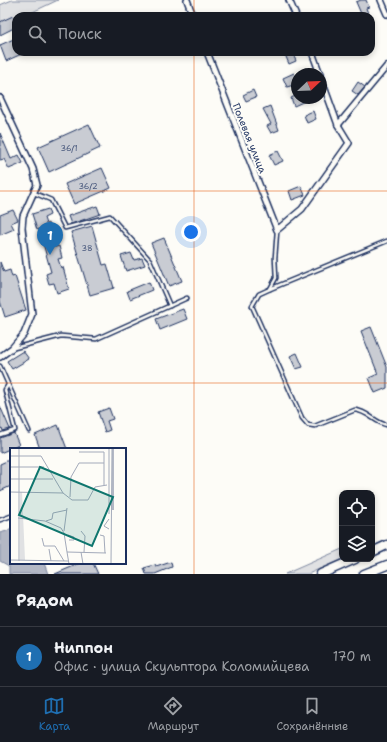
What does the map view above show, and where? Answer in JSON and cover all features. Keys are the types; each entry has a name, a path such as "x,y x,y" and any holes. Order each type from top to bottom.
{"main road":[{"path":"375,551 387,545"},
{"path":"321,574 348,562"},
{"path":"364,574 387,565"}],"street":[{"path":"187,0 192,12"},
{"path":"289,0 294,12"},
{"path":"381,0 387,14"},
{"name":"Полевая улица","path":"209,56 278,230"},
{"path":"313,56 318,68"},
{"path":"338,125 387,66"},
{"path":"278,230 302,209 350,143 338,125 327,95"},
{"path":"0,98 33,169 36,185 34,193 23,216 22,228 32,314 24,334 12,348 0,357"}],"lane":[{"path":"34,193 51,200 65,228 110,216 150,260 170,306"},
{"path":"270,289 276,278 275,258 278,230"},
{"path":"387,241 258,294 252,306 302,418 308,425 315,426 356,410 364,412 381,424 387,425"},
{"path":"12,348 61,336 96,339 187,298"},
{"path":"0,366 29,431"},
{"path":"0,435 15,430 5,390 8,385"},
{"path":"0,520 10,516"}],"shaded area":[{"path":"12,0 58,0 32,12 12,12 12,22 0,28 0,5"},
{"path":"10,529 10,564 44,564 48,574 9,574 9,566 0,561 0,533"},
{"path":"339,550 339,560 308,574 285,574"}],"building":[{"path":"366,0 369,7 366,8 368,12 360,12 356,2"},
{"path":"12,16 12,29 0,35 0,22"},
{"path":"12,40 12,56 17,56 6,61 0,45"},
{"path":"286,56 294,56 296,61 289,64"},
{"path":"291,74 291,86 287,87 283,78"},
{"path":"358,82 365,87 358,95 352,91"},
{"path":"253,90 256,97 246,101 243,95"},
{"path":"270,106 279,130 271,133 267,126 271,124 263,109"},
{"path":"313,111 316,119 307,123 304,115"},
{"path":"89,124 100,148 49,172 38,147"},
{"path":"0,133 11,159 19,155 23,163 9,169 4,159 0,160"},
{"path":"278,151 283,161 274,165 269,155"},
{"path":"102,168 111,188 74,204 65,184"},
{"path":"301,186 305,195 292,200 289,191"},
{"path":"97,206 100,214 71,224 68,216"},
{"path":"48,209 50,215 44,218 46,224 48,223 50,231 47,232 49,239 52,238 55,247 59,246 62,258 58,259 61,268 63,267 69,289 57,293 54,283 49,284 46,274 51,272 39,229 37,230 32,214"},
{"path":"13,210 18,220 11,223 14,229 0,235 0,215"},
{"path":"92,226 103,265 107,264 114,288 90,295 71,232"},
{"path":"164,238 182,281 169,286 151,243"},
{"path":"131,253 134,260 142,258 145,265 126,271 121,256"},
{"path":"0,262 4,272 10,270 12,277 15,276 26,310 5,317 0,301"},
{"path":"149,282 152,290 130,299 127,291"},
{"path":"183,309 187,319 160,330 156,319"},
{"path":"371,327 387,367 387,388 375,393 369,378 378,374 361,331"},
{"path":"23,351 29,359 12,369 7,361"},
{"path":"297,353 303,367 296,369 290,356"},
{"path":"0,406 10,429 3,431 2,428 0,429"},
{"path":"109,408 113,419 107,421 110,430 105,432 98,412"},
{"path":"58,425 67,448 40,448 35,435"},
{"path":"14,433 19,445 0,453 0,438"},
{"path":"10,459 10,486 0,491 0,464"},
{"path":"171,562 172,567 155,574 146,574 144,568 155,565 156,567"},
{"path":"79,564 93,564 98,574 55,574"}],"place":[{"name":"Ниппон","path":"50,255"}]}
